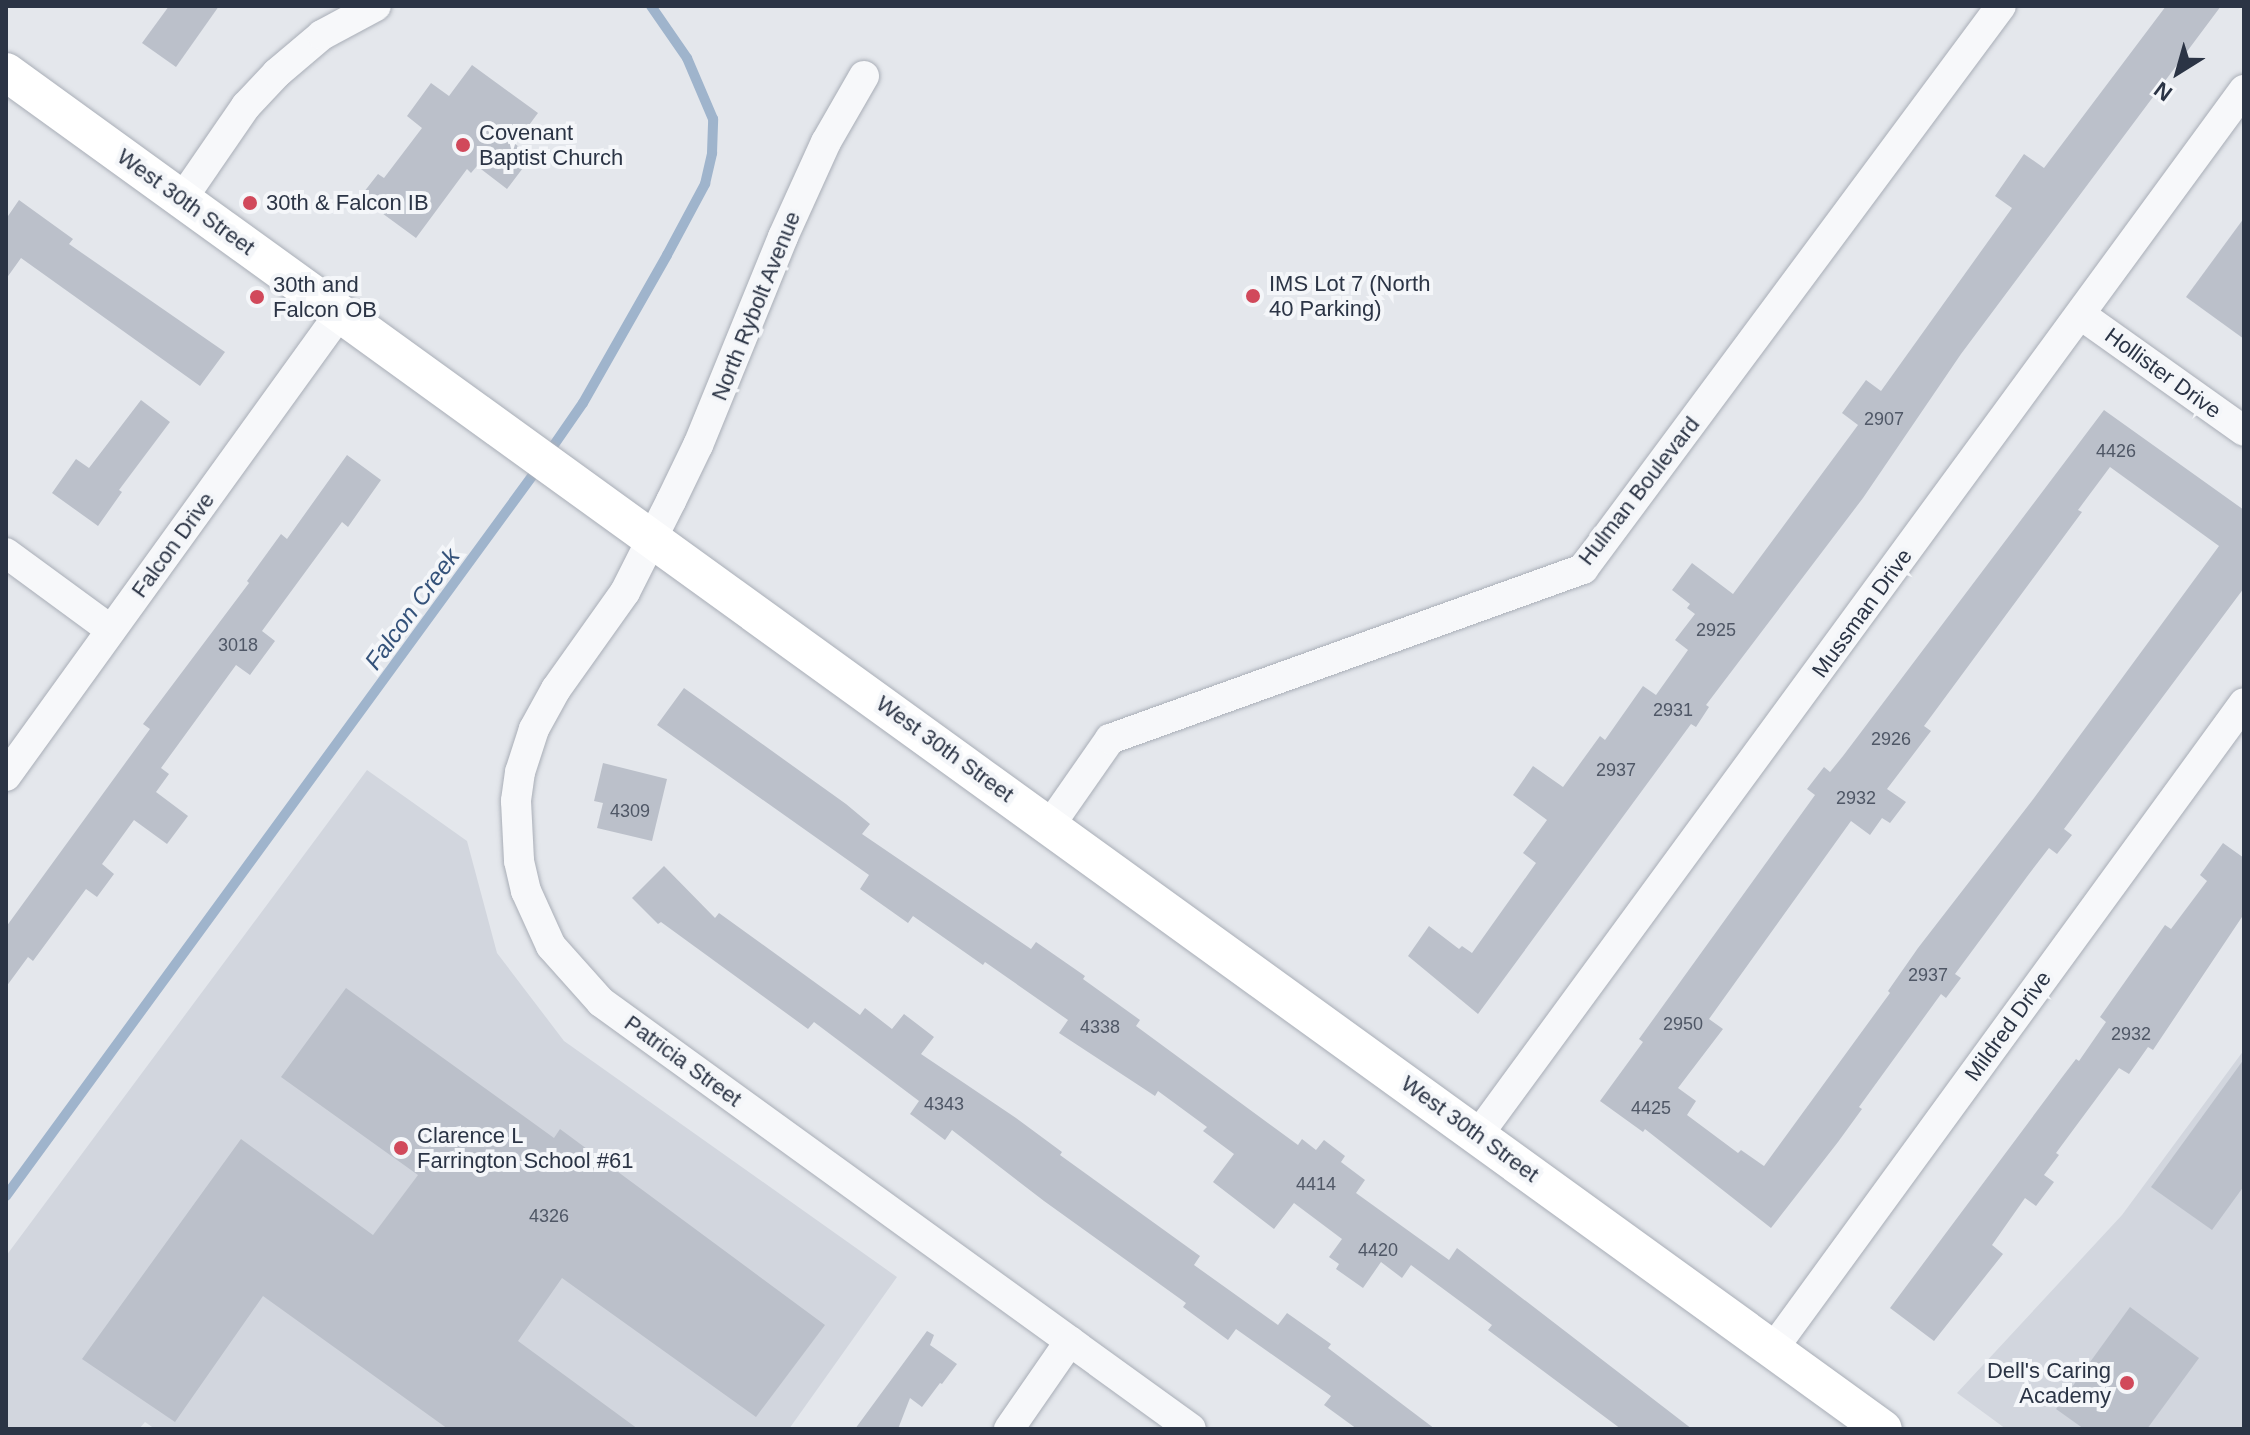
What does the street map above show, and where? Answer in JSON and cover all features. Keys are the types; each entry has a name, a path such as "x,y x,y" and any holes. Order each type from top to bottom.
{"main road":[{"name":"West 30th Street","path":"6,72 1883,1429"}],"street":[{"path":"182,199 257,93 299,53 328,17 376,6"},
{"name":"Hulman Boulevard","path":"1050,825 1110,739 1583,569 2001,6"},
{"name":"North Rybolt Avenue","path":"651,538 698,445 826,142 864,76"},
{"name":"Mussman Drive","path":"1478,1135 2244,90"},
{"name":"Falcon Drive","path":"6,776 340,313"},
{"name":"Hollister Drive","path":"2081,315 2244,431"},
{"name":"Patricia Street","path":"651,538 625,592 544,708 520,772 516,847 526,891 551,946 601,1002 1191,1429"},
{"path":"6,553 111,630"},
{"name":"Mildred Drive","path":"1773,1349 2244,703"},
{"path":"1009,1429 1070,1341"}],"shaded area":[{"name":"Clarence L Farrington School #61","path":"367,770 467,841 497,953 564,1041 897,1277 789,1429 155,1429 145,1422 139,1429 6,1429 6,1256"},
{"path":"2244,1050 2244,1429 2006,1429 1957,1393 2122,1215"}],"building":[{"path":"169,6 219,6 176,67 142,43"},
{"path":"2166,6 2221,6 1961,354 1863,498 1706,705 1709,707 1696,727 1691,724 1478,1014 1408,956 1429,926 1459,949 1462,946 1472,953 1536,863 1523,853 1547,820 1513,795 1533,766 1563,787 1600,736 1605,740 1643,686 1656,695 1688,650 1675,640 1695,614 1687,608 1690,604 1672,590 1692,563 1733,594 1858,425 1842,413 1866,380 1881,391 2012,208 1995,196 2024,154 2044,168"},
{"name":"Covenant Baptist Church","path":"472,65 538,113 515,144 532,156 507,189 477,166 471,173 467,169 416,238 360,197 378,174 384,178 422,128 407,116 431,83 449,96"},
{"path":"19,200 73,239 69,244 225,352 200,386 21,258 6,279 6,219"},
{"path":"2244,218 2244,339 2186,297"},
{"path":"141,400 170,422 119,490 122,492 98,526 52,493 76,459 89,468"},
{"path":"2104,410 2244,510 2244,588 2064,829 2072,835 2057,854 2049,848 2029,874 1955,974 1961,978 1946,998 1941,994 1859,1107 1862,1109 1771,1228 1645,1129 1643,1132 1600,1101 1643,1042 1639,1039 1815,795 1807,789 1824,767 1830,772","holes":["2110,467 2219,546 2031,802 1918,948 1888,991 1890,993 1764,1166 1741,1150 1738,1153 1687,1115 1696,1101 1678,1088 1723,1029 1709,1019 1851,821 1870,835 1882,818 1890,823 1906,802 1887,789 1931,731 1924,726 2082,512 2078,510"]},
{"path":"347,455 381,480 348,527 342,522 262,631 275,641 250,675 236,665 161,768 169,774 156,792 188,816 167,844 134,820 102,864 114,874 97,897 86,889 33,961 28,957 6,987 6,927 150,729 143,724 249,583 247,581 281,534 287,539"},
{"path":"684,688 846,804 870,824 862,834 1031,949 1036,942 1085,976 1083,979 1140,1020 1136,1026 1298,1145 1302,1139 1316,1150 1324,1140 1345,1156 1341,1162 1365,1180 1356,1193 1449,1260 1457,1248 1692,1429 1621,1429 1488,1330 1492,1325 1411,1265 1402,1278 1381,1262 1363,1288 1336,1269 1339,1264 1329,1257 1342,1239 1294,1203 1274,1229 1213,1182 1234,1154 1203,1131 1207,1127 1158,1091 1155,1096 1059,1033 1068,1020 985,962 983,965 913,916 908,923 860,889 869,875 657,725"},
{"path":"603,763 667,779 652,841 597,828 603,803 594,801"},
{"path":"2223,843 2244,858 2244,914 2153,1050 2148,1047 2129,1074 2119,1068 2056,1153 2059,1155 2044,1175 2054,1182 2036,1206 2025,1198 1992,1245 2003,1254 1934,1341 1890,1308 2076,1059 2079,1061 2106,1022 2100,1017 2165,925 2171,929 2207,881 2200,875"},
{"path":"664,866 715,918 719,913 860,1015 865,1008 892,1029 904,1014 934,1037 921,1054 1016,1118 1062,1152 1060,1155 1200,1256 1194,1265 1278,1325 1287,1313 1331,1344 1328,1348 1435,1429 1357,1429 1324,1405 1331,1396 1236,1329 1228,1340 1183,1307 1186,1303 952,1130 945,1140 910,1114 919,1101 814,1022 808,1029 661,922 658,924 632,898"},
{"path":"346,988 554,1138 560,1129 825,1325 756,1417 562,1278 518,1341 638,1429 448,1429 263,1296 175,1422 82,1359 241,1139 373,1235 418,1175 281,1077"},
{"path":"2244,1059 2244,1186 2212,1230 2151,1187"},
{"name":"Dell's Caring Academy","path":"2130,1307 2199,1358 2147,1429 2084,1429 2056,1409"},
{"path":"927,1331 934,1335 930,1345 957,1364 922,1407 910,1398 898,1429 855,1429"}],"waterway":[{"name":"Falcon Creek","path":"547,455 583,403 705,184 712,153 713,119 687,58 651,6"},
{"name":"Falcon Creek","path":"6,1196 538,468"}],"place":[{"name":"Covenant Baptist Church","path":"463,145"},
{"name":"30th & Falcon IB","path":"250,203"},
{"name":"IMS Lot 7 (North 40 Parking)","path":"1253,296"},
{"name":"30th and Falcon OB","path":"257,297"},
{"name":"Clarence L Farrington School #61","path":"401,1148"},
{"name":"Dell's Caring Academy","path":"2127,1383"}]}
